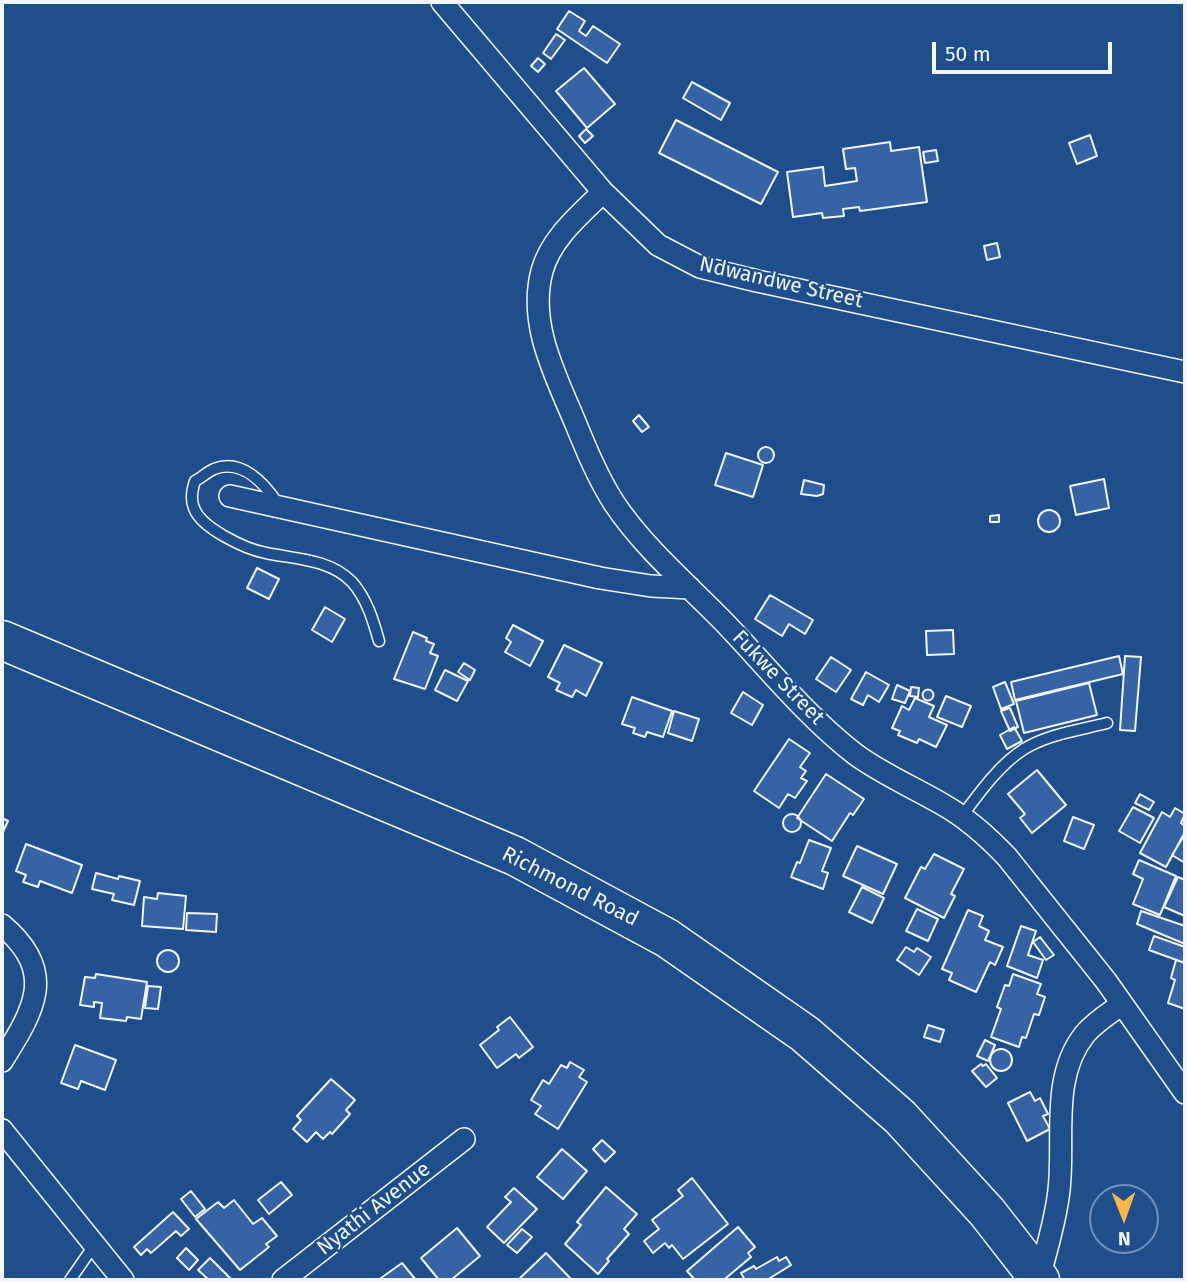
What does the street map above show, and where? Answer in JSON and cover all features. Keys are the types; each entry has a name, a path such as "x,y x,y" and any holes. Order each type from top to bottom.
{"highway":[{"name":"Richmond Road","path":"2,640 516,856 667,938 805,1034 900,1116 987,1212 1040,1280"}],"street":[{"name":"Ndwandwe Street","path":"442,2 603,192 658,245 700,267 1185,372"},
{"name":"Fukwe Street","path":"603,192 569,226 552,248 542,270 539,322 555,378 582,441 613,502 646,545 829,731 878,770 962,816 990,838 1183,1083"},
{"path":"230,496 600,578 651,586 690,588"},
{"path":"2,925 18,938 31,960 36,979 34,999 27,1021 2,1061"},
{"path":"1040,1280 1059,1190 1061,1106 1068,1067 1075,1049 1086,1033 1122,1004"},
{"path":"2,1130 123,1280"},
{"name":"Nyathi Avenue","path":"283,1280 464,1139"}],"lane":[{"path":"280,507 266,486 248,472 228,467 214,469 195,481 191,492 194,509 206,524 236,543 264,553 315,562 351,581 368,605 379,641"},
{"path":"962,816 994,775 1025,748 1057,736 1107,723"},
{"path":"70,1280 95,1244"}],"building":[{"path":"569,11 585,21 579,31 586,36 593,26 620,44 607,63 557,29"},
{"path":"556,34 565,40 551,59 543,53"},
{"path":"538,58 545,64 538,72 531,66"},
{"path":"584,68 615,104 587,128 556,91"},
{"path":"692,82 730,103 721,120 683,98"},
{"path":"676,120 778,172 761,204 659,153"},
{"path":"586,129 593,136 585,143 579,136"},
{"path":"1090,135 1097,156 1077,164 1069,143"},
{"path":"890,142 891,151 919,147 927,202 860,211 859,207 843,209 844,216 823,218 822,213 793,217 787,172 823,167 825,186 857,181 855,168 846,169 843,149"},
{"path":"936,150 938,161 925,163 923,152"},
{"path":"997,243 1000,257 987,260 984,246"},
{"path":"639,415 649,427 642,432 633,421"},
{"path":"763,447 769,447 774,455 772,461 763,463 758,458 758,452"},
{"path":"726,453 763,465 753,497 715,485"},
{"path":"1104,479 1109,508 1076,515 1070,486"},
{"path":"804,480 824,485 823,494 801,494"},
{"path":"1049,510 1057,513 1060,521 1057,529 1049,532 1041,529 1038,521 1041,513"},
{"path":"999,515 999,522 990,522 990,516"},
{"path":"257,568 279,579 269,599 247,588"},
{"path":"770,595 813,620 805,634 789,624 782,636 755,619"},
{"path":"325,607 345,619 332,642 312,630"},
{"path":"513,625 543,641 530,666 505,652 511,642 506,638"},
{"path":"953,630 954,654 927,655 926,631"},
{"path":"413,632 434,644 430,653 438,656 425,689 394,679"},
{"path":"564,645 602,663 586,696 576,690 572,697 556,690 560,683 548,677"},
{"path":"1119,656 1123,674 1015,700 1011,682"},
{"path":"1125,656 1141,657 1135,731 1120,730"},
{"path":"831,657 851,670 836,692 816,679"},
{"path":"464,663 475,670 470,680 458,672"},
{"path":"445,670 468,681 457,701 435,690"},
{"path":"866,672 889,685 879,702 868,695 863,705 851,699"},
{"path":"1005,682 1014,704 1001,709 993,687"},
{"path":"1089,683 1097,715 1024,733 1016,701"},
{"path":"897,685 910,691 905,703 892,699"},
{"path":"911,687 919,688 918,697 910,696"},
{"path":"928,690 932,691 932,699 928,700 924,699 923,695 924,691"},
{"path":"743,692 763,705 752,725 731,713"},
{"path":"946,696 971,706 962,727 937,717"},
{"path":"632,697 672,711 663,737 647,732 645,737 633,733 635,728 622,724"},
{"path":"915,698 934,706 929,717 947,725 936,747 919,739 917,743 898,735 900,731 892,728 902,706 909,710"},
{"path":"1010,708 1018,727 1010,731 1001,711"},
{"path":"674,711 699,719 692,741 668,733"},
{"path":"1014,727 1022,741 1007,749 1000,735"},
{"path":"789,739 810,753 800,767 806,771 801,778 807,781 795,798 788,794 779,808 754,791"},
{"path":"1037,770 1066,805 1032,833 1020,818 1025,814 1008,794"},
{"path":"826,774 864,799 853,815 850,813 832,841 797,818"},
{"path":"1140,794 1154,802 1149,810 1135,803"},
{"path":"1133,807 1154,818 1140,843 1119,831"},
{"path":"1175,808 1185,814 1181,823 1185,826 1185,832 1166,867 1140,853 1162,812 1170,817"},
{"path":"788,814 796,814 801,823 799,830 788,832 783,827 783,819"},
{"path":"1073,817 1094,825 1084,849 1064,841"},
{"path":"2,818 8,821 2,834"},
{"path":"1185,834 1185,863 1172,855"},
{"path":"809,840 831,848 822,871 828,873 823,889 791,877"},
{"path":"26,844 82,865 72,893 40,881 38,887 23,882 26,875 16,871"},
{"path":"857,846 897,864 883,894 843,876"},
{"path":"934,854 964,869 951,894 955,896 944,918 905,898 921,867 925,869"},
{"path":"1139,860 1176,876 1160,915 1133,904 1143,879 1133,874"},
{"path":"96,873 140,881 134,905 112,900 114,894 92,889"},
{"path":"1178,877 1185,880 1185,916 1164,907"},
{"path":"862,887 884,898 872,923 849,912"},
{"path":"158,893 186,896 183,929 142,926 144,897 157,899"},
{"path":"917,909 938,919 928,941 906,931"},
{"path":"968,910 983,916 979,926 989,931 985,940 1003,947 995,965 990,962 976,992 949,980 952,973 942,969"},
{"path":"1141,911 1185,926 1185,944 1137,924"},
{"path":"187,913 217,914 216,932 186,930"},
{"path":"1021,926 1036,931 1028,955 1043,960 1037,978 1007,966"},
{"path":"1154,936 1185,947 1185,963 1149,950"},
{"path":"1040,937 1054,955 1046,960 1033,942"},
{"path":"906,947 914,952 917,948 931,957 919,975 897,960"},
{"path":"168,950 176,953 179,961 176,969 168,972 160,969 157,961 160,953"},
{"path":"1176,960 1185,963 1185,1009 1168,1003 1175,980 1171,978"},
{"path":"96,974 147,982 141,1019 127,1017 126,1021 100,1018 102,1003 94,1002 94,1007 80,1005 85,977 95,978"},
{"path":"1013,974 1041,984 1037,994 1045,997 1039,1015 1034,1014 1026,1038 1022,1037 1019,1047 991,1037 1001,1009 997,1007 1005,985 1009,986"},
{"path":"148,986 161,987 158,1009 145,1008"},
{"path":"510,1017 533,1047 519,1058 516,1054 497,1068 480,1045"},
{"path":"928,1025 944,1030 940,1042 924,1037"},
{"path":"985,1040 995,1045 988,1061 977,1056"},
{"path":"75,1045 116,1060 105,1090 81,1081 78,1089 61,1083"},
{"path":"1001,1049 1009,1052 1012,1060 1009,1068 1001,1071 993,1068 990,1060 993,1052"},
{"path":"570,1062 584,1070 579,1077 587,1082 558,1129 535,1114 541,1106 531,1100 543,1080 549,1084 561,1065 567,1068"},
{"path":"981,1064 986,1064 997,1078 986,1087 972,1071"},
{"path":"331,1079 355,1100 346,1110 350,1114 332,1134 330,1132 323,1139 316,1132 307,1142 293,1129 301,1120 297,1116"},
{"path":"1030,1092 1035,1101 1040,1098 1048,1114 1043,1116 1050,1129 1027,1141 1008,1103"},
{"path":"602,1140 615,1152 605,1162 593,1149"},
{"path":"562,1149 587,1171 563,1199 537,1177"},
{"path":"692,1178 728,1224 683,1259 672,1245 669,1248 665,1243 653,1253 644,1241 659,1229 652,1220 683,1196 678,1190"},
{"path":"281,1182 292,1195 269,1214 258,1200"},
{"path":"606,1187 637,1214 624,1229 629,1234 598,1274 565,1244 581,1225 577,1222"},
{"path":"514,1188 537,1209 504,1243 487,1227 511,1202 505,1197"},
{"path":"191,1191 205,1209 195,1217 181,1199"},
{"path":"234,1200 253,1224 262,1218 277,1236 266,1244 269,1247 240,1270 196,1219 218,1202 224,1208"},
{"path":"173,1212 189,1229 181,1236 176,1231 151,1253 147,1249 141,1255 134,1247"},
{"path":"738,1227 755,1247 748,1253 751,1257 726,1278 727,1280 695,1280 687,1271"},
{"path":"457,1228 480,1256 451,1280 439,1280 421,1258"},
{"path":"522,1229 532,1237 517,1253 507,1245"},
{"path":"186,1248 198,1260 189,1270 177,1258"},
{"path":"546,1253 572,1280 518,1280"},
{"path":"777,1257 779,1261 786,1257 791,1265 767,1280 745,1280 741,1273 754,1266 756,1269"},
{"path":"210,1258 230,1280 209,1280 198,1270"},
{"path":"402,1263 416,1280 382,1280 381,1278"}]}
